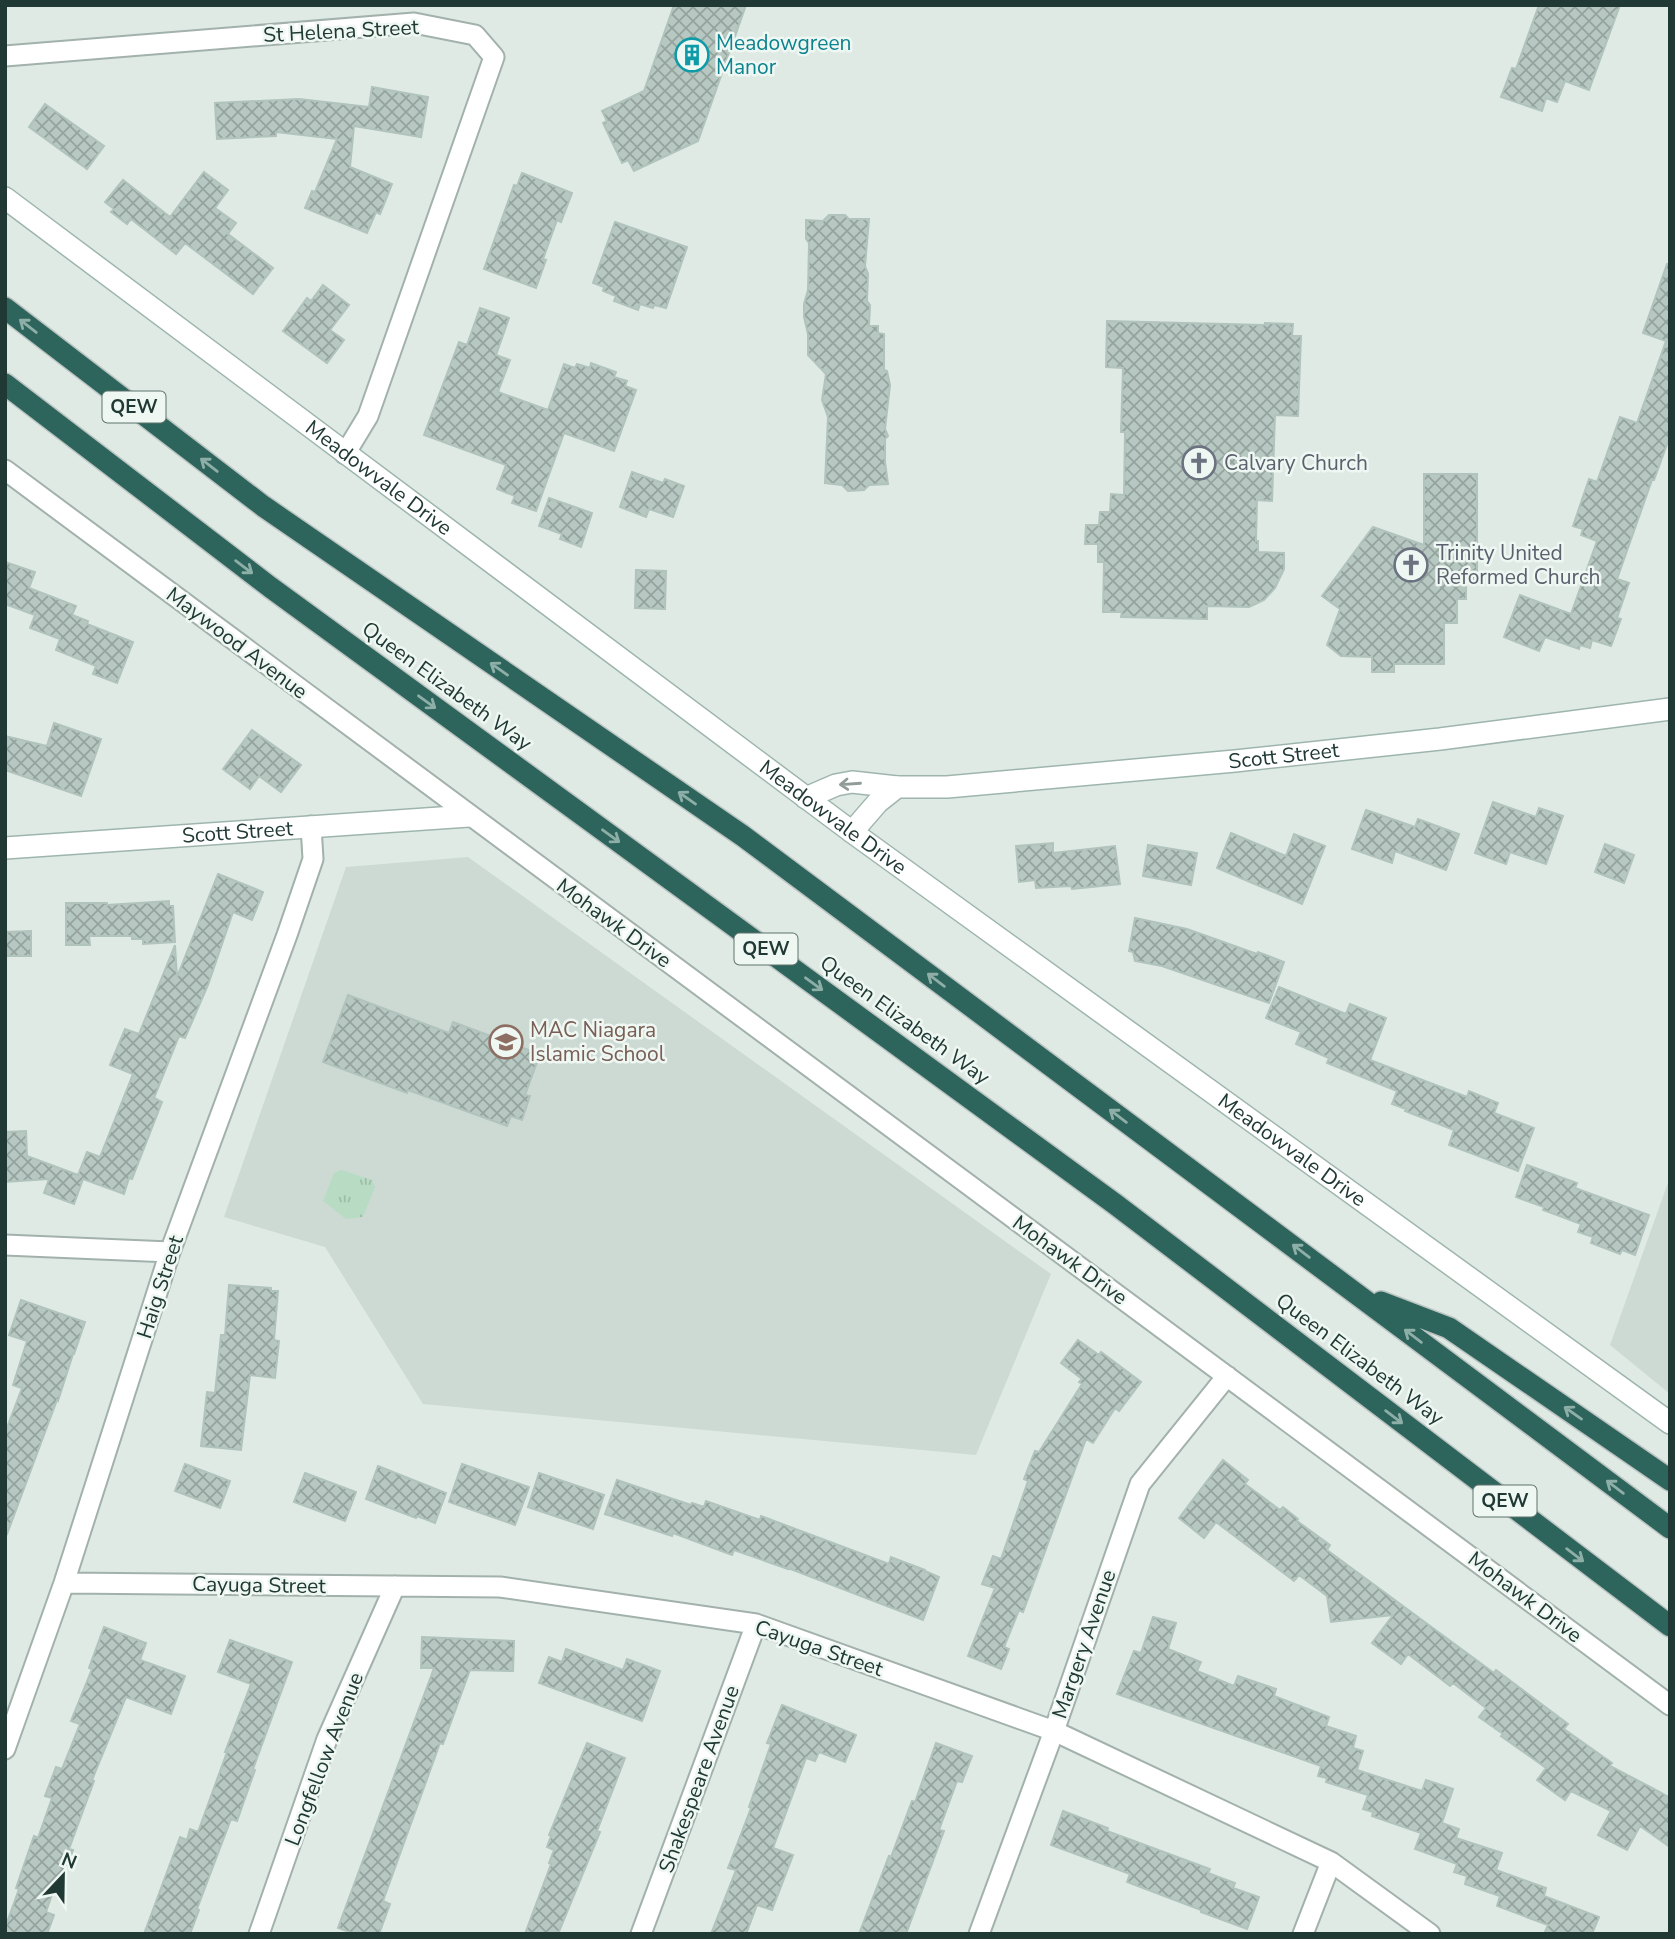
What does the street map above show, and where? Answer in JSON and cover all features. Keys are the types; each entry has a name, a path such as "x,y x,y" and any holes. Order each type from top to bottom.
{"highway":[{"name":"Queen Elizabeth Way","path":"5,308 263,506 743,836 1670,1528"},
{"name":"Queen Elizabeth Way","path":"5,384 270,587 1115,1204 1670,1626"},
{"path":"5,394 190,526"},
{"path":"1355,1292 1449,1328 1670,1480"}],"street":[{"name":"St Helena Street","path":"5,56 414,23 475,35 494,57 368,415 345,454"},
{"name":"Meadowvale Drive","path":"5,198 852,832 1670,1423"},
{"name":"Maywood Avenue","path":"5,470 469,816"},
{"name":"Scott Street","path":"806,798 836,785 852,782 897,787 947,787 1440,739 1670,709"},
{"path":"852,832 878,802 897,787"},
{"name":"Scott Street","path":"5,848 469,816"},
{"name":"Mohawk Drive","path":"469,816 1670,1705"},
{"name":"Haig Street","path":"5,1749 64,1583 170,1252 309,872 313,859 311,827"},
{"path":"5,1245 170,1252"},
{"name":"Margery Avenue","path":"979,1934 1054,1731 1140,1484 1227,1376"},
{"name":"Cayuga Street","path":"64,1583 500,1587 756,1624 1054,1731 1331,1862 1430,1934"},
{"name":"Longfellow Avenue","path":"260,1934 327,1740 395,1586"},
{"name":"Shakespeare Avenue","path":"641,1934 756,1624"},
{"path":"1303,1934 1331,1862"}],"shaded area":[{"name":"MAC Niagara Islamic School","path":"468,857 1051,1274 976,1455 423,1404 325,1247 224,1217 346,867"},
{"path":"1670,1177 1670,1394 1610,1345"}],"green space":[{"path":"341,1170 372,1180 375,1187 363,1217 346,1219 323,1201 334,1173"}],"building":[{"name":"Meadowgreen Manor","path":"674,5 746,5 698,141 634,171 628,160 622,163 603,123 607,121 602,111 644,91"},
{"path":"1539,5 1620,5 1589,90 1565,81 1557,102 1546,98 1542,111 1501,97 1512,68 1516,69"},
{"path":"372,87 428,97 421,137 354,126 350,167 392,184 380,214 376,212 367,233 305,208 312,191 315,192 337,139 276,132 276,136 217,139 215,103 299,99 369,107"},
{"path":"45,104 104,146 87,169 29,127"},
{"path":"204,172 228,190 215,208 236,223 228,234 273,268 253,294 185,243 176,254 131,219 127,224 111,212 114,209 105,202 123,180 170,217"},
{"path":"522,173 572,193 561,222 557,220 536,288 484,269 514,185 517,186"},
{"path":"829,215 869,219 865,266 868,274 869,326 878,326 878,333 884,334 884,370 887,371 890,385 885,429 888,436 885,439 885,462 888,484 869,485 864,490 848,491 842,485 825,483 828,417 822,400 826,374 808,355 808,334 804,317 808,290 809,243 806,239 806,220 823,221"},
{"path":"615,222 687,247 666,308 640,304 638,310 614,301 616,296 593,283"},
{"path":"1667,264 1670,265 1670,436 1617,579 1629,583 1617,618 1621,619 1611,646 1592,640 1590,648 1580,645 1579,649 1545,637 1539,651 1504,637 1520,595 1571,614 1597,541 1581,535 1583,529 1573,526 1589,479 1597,482 1620,417 1637,423 1666,341 1643,333"},
{"path":"323,285 349,305 330,330 344,340 327,363 283,331 307,298 311,301"},
{"path":"480,308 509,318 496,355 510,360 498,392 548,410 564,364 575,368 577,364 590,368 591,363 616,372 614,377 627,381 625,386 636,390 614,451 564,433 536,511 512,503 515,496 497,489 506,465 424,435 459,342 467,345"},
{"name":"Calvary Church","path":"1107,321 1293,324 1292,336 1301,336 1298,416 1275,415 1272,501 1257,500 1258,552 1284,553 1284,569 1275,588 1264,600 1249,607 1207,606 1207,619 1121,617 1122,612 1103,612 1104,562 1098,562 1098,544 1085,544 1086,525 1099,525 1100,512 1110,512 1111,494 1124,495 1125,432 1121,432 1123,368 1106,367"},
{"path":"632,472 663,483 665,479 684,486 673,517 649,509 646,517 620,507"},
{"name":"Trinity United Reformed Church","path":"1424,474 1477,474 1477,579 1466,579 1466,599 1457,599 1457,623 1444,623 1444,664 1394,664 1394,672 1372,672 1372,657 1341,656 1327,645 1340,609 1322,596 1373,527 1424,545"},
{"path":"549,498 592,513 581,547 560,539 562,534 539,526"},
{"path":"5,562 35,572 29,588 76,606 72,615 88,621 87,624 133,642 117,683 93,674 96,666 56,650 60,639 30,628 35,615 5,604"},
{"path":"636,570 666,571 665,609 635,608"},
{"path":"54,723 101,739 81,796 5,770 5,736 47,746"},
{"path":"252,730 301,765 281,792 259,776 250,789 223,769"},
{"path":"1493,802 1536,817 1539,808 1563,816 1546,864 1510,852 1506,864 1475,853"},
{"path":"1366,810 1415,827 1418,819 1459,834 1446,870 1395,851 1392,863 1352,849"},
{"path":"1231,833 1286,856 1294,834 1325,846 1302,904 1217,868"},
{"path":"1053,843 1053,853 1115,846 1120,884 1072,889 1071,886 1036,888 1035,880 1019,882 1016,846"},
{"path":"1605,844 1634,855 1624,883 1595,872"},
{"path":"1148,845 1197,853 1191,885 1143,876"},
{"path":"218,874 263,892 252,920 233,912 208,985 185,1038 179,1036 154,1098 162,1102 124,1194 83,1179 74,1204 44,1193 49,1179 5,1182 5,1132 26,1131 27,1156 78,1175 87,1152 100,1157 133,1074 110,1065 125,1029 139,1034 175,945 177,977"},
{"path":"169,901 169,906 173,906 175,942 143,944 143,939 132,939 132,936 89,936 90,945 66,945 66,903 107,905"},
{"path":"1135,918 1187,929 1284,962 1269,1003 1162,966 1135,961 1133,952 1129,951"},
{"path":"31,931 31,956 5,956 5,932"},
{"path":"1279,987 1346,1014 1350,1004 1386,1018 1370,1060 1467,1097 1469,1091 1498,1103 1494,1113 1534,1128 1518,1171 1449,1145 1454,1130 1392,1104 1397,1091 1327,1063 1329,1058 1296,1044 1301,1032 1266,1018"},
{"path":"348,995 449,1033 453,1022 540,1054 525,1095 530,1096 522,1120 511,1116 507,1126 323,1062"},
{"path":"1527,1165 1577,1183 1575,1188 1649,1215 1635,1255 1622,1250 1620,1254 1591,1243 1593,1237 1578,1232 1581,1224 1516,1197"},
{"path":"229,1285 271,1288 271,1291 278,1291 274,1340 279,1341 275,1378 250,1375 241,1450 201,1446 207,1392 215,1393 221,1335 225,1335"},
{"path":"21,1300 85,1322 7,1534 5,1433 22,1388 13,1385 27,1341 9,1335"},
{"path":"1078,1340 1099,1355 1101,1352 1141,1382 1119,1411 1115,1408 1093,1443 1086,1439 1023,1612 1019,1610 1004,1647 1009,1649 1001,1669 968,1656 995,1588 982,1584 993,1556 1001,1559 1028,1481 1024,1479 1035,1451 1039,1452 1082,1384 1079,1382 1082,1379 1061,1363"},
{"path":"1223,1460 1248,1480 1245,1484 1280,1510 1283,1507 1330,1545 1327,1550 1568,1724 1564,1729 1612,1763 1610,1766 1670,1798 1670,1847 1640,1826 1627,1850 1598,1835 1611,1811 1571,1791 1565,1800 1537,1780 1546,1768 1479,1717 1486,1708 1453,1683 1450,1686 1408,1654 1401,1664 1372,1643 1393,1615 1331,1622 1327,1596 1299,1575 1294,1581 1216,1522 1204,1538 1179,1518"},
{"path":"185,1464 230,1481 220,1508 175,1491"},
{"path":"462,1464 529,1487 515,1525 449,1502"},
{"path":"378,1466 446,1493 435,1523 366,1499"},
{"path":"305,1473 356,1492 345,1521 294,1502"},
{"path":"539,1473 604,1495 593,1529 528,1507"},
{"path":"617,1480 691,1505 692,1503 704,1507 706,1501 760,1520 761,1516 889,1564 891,1557 925,1570 939,1577 923,1620 734,1550 732,1555 673,1533 672,1536 605,1514"},
{"path":"1153,1617 1176,1623 1168,1649 1201,1662 1197,1671 1234,1686 1238,1676 1276,1689 1274,1696 1329,1717 1326,1726 1356,1736 1353,1748 1363,1751 1357,1770 1422,1791 1426,1780 1453,1789 1442,1823 1459,1829 1456,1838 1502,1853 1496,1870 1546,1888 1544,1896 1599,1917 1592,1934 1544,1934 1548,1925 1497,1906 1500,1896 1465,1884 1467,1876 1454,1872 1457,1864 1415,1849 1421,1833 1372,1816 1373,1812 1363,1809 1368,1795 1326,1782 1327,1778 1318,1776 1321,1766 1117,1694 1134,1651 1141,1653"},
{"path":"104,1627 146,1643 140,1660 185,1676 171,1714 126,1697 92,1780 94,1781 69,1849 73,1850 63,1879 58,1877 46,1912 54,1915 47,1934 5,1934 19,1889 16,1888 34,1836 38,1838 52,1798 45,1796 56,1767 62,1769 80,1724 71,1721 92,1669 89,1668"},
{"path":"422,1637 514,1641 513,1671 470,1670 443,1744 440,1743 383,1901 390,1904 379,1934 355,1934 338,1928 434,1668 421,1668"},
{"path":"230,1640 292,1662 237,1821 231,1819 190,1934 144,1934 180,1837 187,1840 190,1829 198,1832 251,1684 218,1672"},
{"path":"566,1649 623,1670 627,1659 660,1671 642,1721 539,1683 549,1657 562,1662"},
{"path":"782,1705 856,1735 845,1762 819,1752 815,1761 806,1758 773,1848 793,1855 772,1910 757,1905 746,1934 711,1934 736,1870 728,1868 751,1808 749,1807 771,1744 767,1743"},
{"path":"587,1743 625,1758 597,1831 600,1832 558,1934 525,1934 551,1864 549,1863 554,1850 547,1847 551,1836 549,1835"},
{"path":"936,1743 972,1756 962,1782 957,1781 939,1830 944,1831 906,1934 859,1934 912,1801 915,1802"},
{"path":"1063,1811 1108,1828 1107,1831 1210,1869 1208,1873 1235,1883 1233,1888 1259,1897 1247,1929 1127,1882 1130,1874 1051,1845"}],"place":[{"name":"Meadowgreen Manor","path":"692,55"},
{"name":"Calvary Church","path":"1199,463"},
{"name":"Trinity United Reformed Church","path":"1411,565"},
{"name":"MAC Niagara Islamic School","path":"506,1042"}]}
